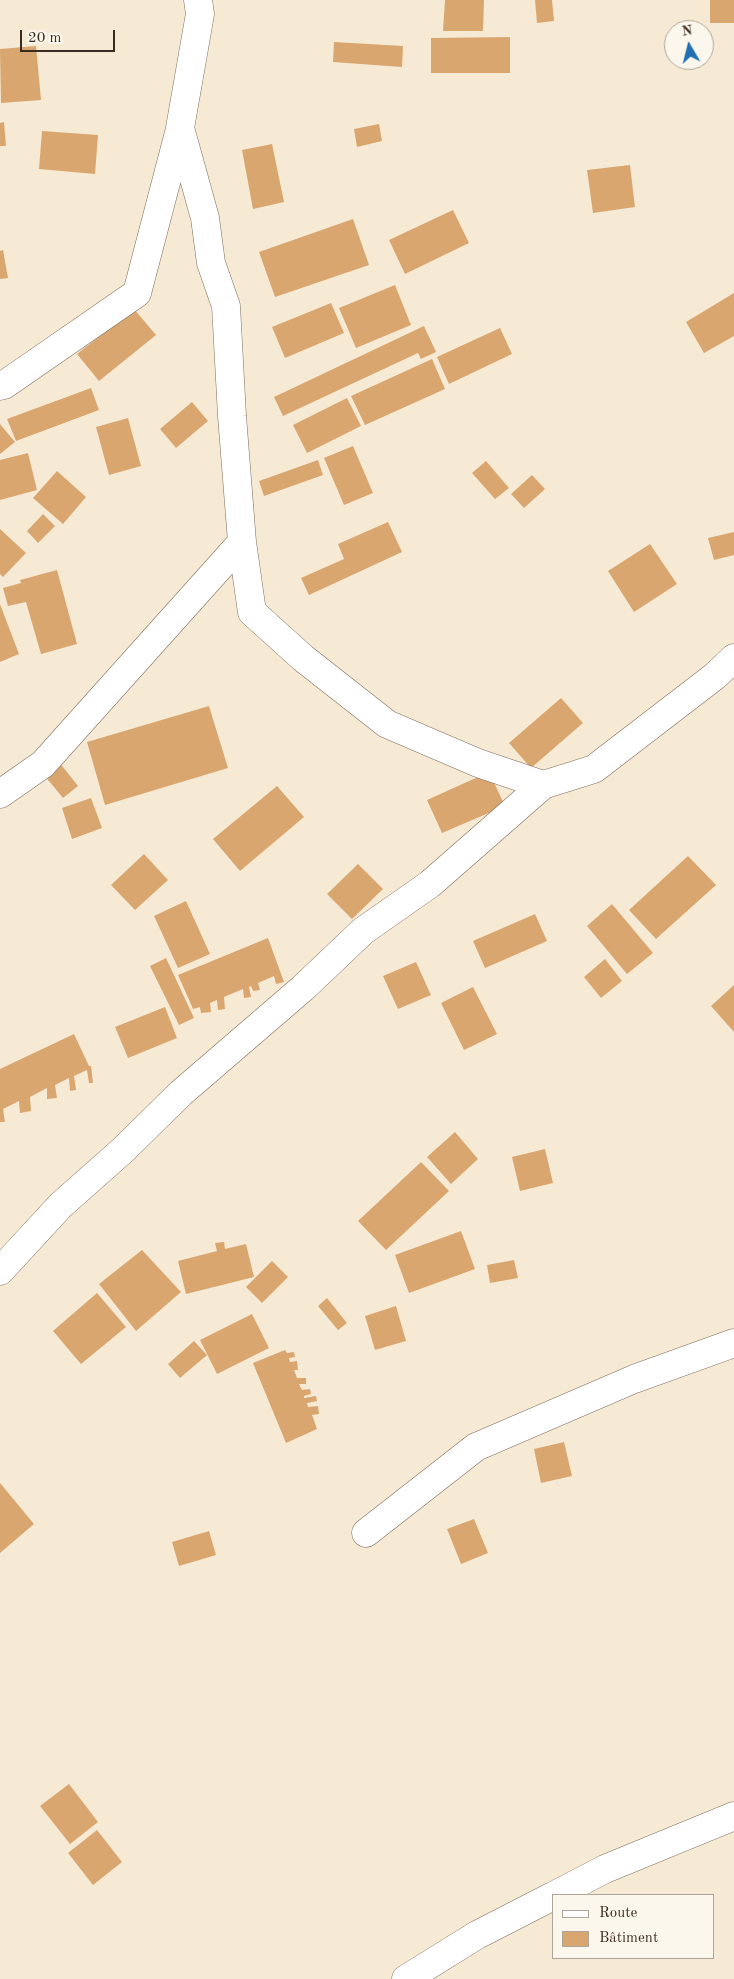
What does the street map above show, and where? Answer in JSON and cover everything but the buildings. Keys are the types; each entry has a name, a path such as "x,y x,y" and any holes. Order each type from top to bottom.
{"street":[{"path":"0,386 137,293 180,128 200,14 198,0"},
{"path":"180,128 205,218 212,263 226,306 242,542 252,612 303,658 387,724 478,763 543,786"},
{"path":"0,794 43,764 242,542"},
{"path":"0,1272 61,1205 123,1150 181,1093 303,988 363,931 430,884 543,786 594,769 715,676 734,658"},
{"path":"366,1533 476,1448 634,1379 734,1343"},
{"path":"558,1894 605,1869 734,1816"},
{"path":"406,1979 477,1935 552,1897"}]}
